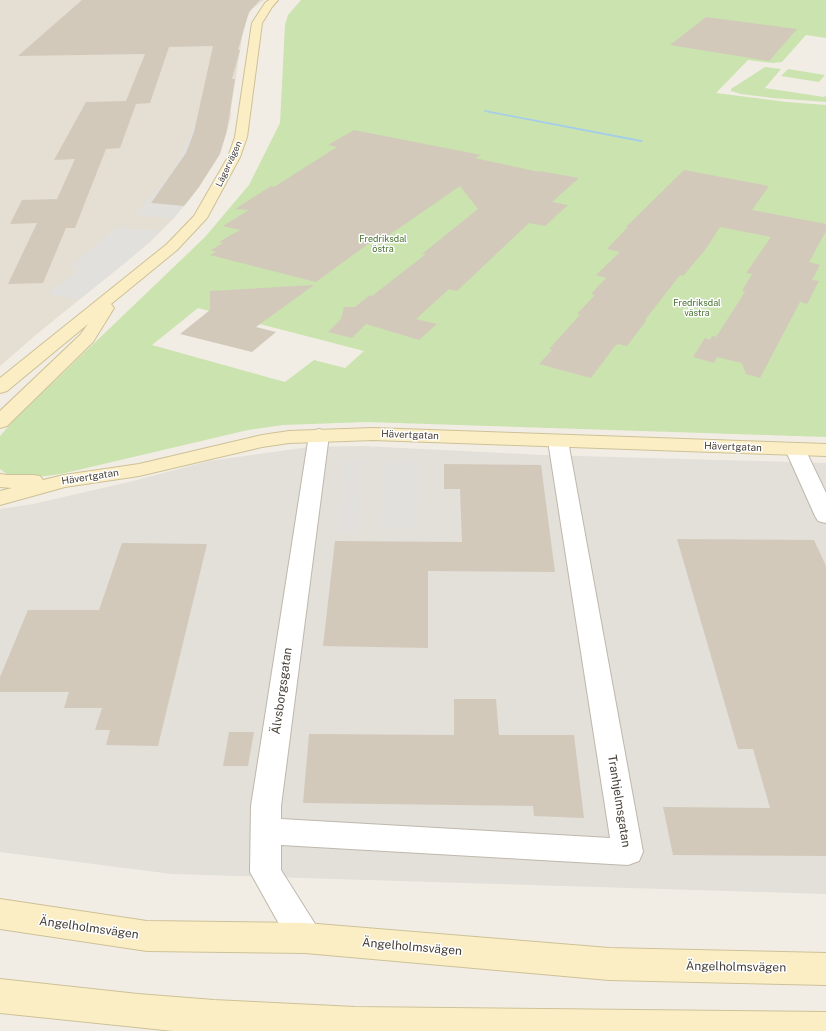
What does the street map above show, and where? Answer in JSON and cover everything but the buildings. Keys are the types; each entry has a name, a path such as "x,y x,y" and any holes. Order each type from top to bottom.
{"street":[{"name":"Lägervägen","path":"0,387 172,247 200,218 234,157 241,137 257,23 268,5 274,0"},
{"name":"Lägervägen","path":"0,422 87,338 116,292"},
{"name":"Hävertgatan","path":"0,498 64,481 139,470 262,441 319,435 378,434 826,450"},
{"name":"Älvsborgsgatan","path":"304,938 266,872 266,806 319,435"},
{"name":"Tranhjelmsgatan","path":"266,830 628,852 558,441"},
{"path":"795,449 826,516"},
{"path":"0,505 23,501 139,470"},
{"path":"0,480 4,482 64,481"},
{"name":"Ängelholmsvägen","path":"0,914 147,936 304,938 609,964 826,969"},
{"path":"0,996 161,1013 355,1024 826,1030"}],"shaded area":[{"path":"0,0 264,0 252,9 244,25 231,117 224,141 215,162 193,195 173,219 149,243 0,366"},
{"path":"194,124 229,124 215,162 193,195 173,219 133,215 165,181 181,155"},
{"path":"117,227 161,231 125,263 79,300 47,294 78,270 68,268"},
{"path":"362,446 543,455 826,463 826,894 172,874 0,852 0,509 33,504 129,482 209,461 309,447"},
{"path":"363,459 357,534 338,534 344,461"},
{"path":"420,461 417,529 380,529 383,462"}],"green space":[{"path":"301,0 826,0 826,38 806,35 782,62 772,63 748,60 716,93 787,102 826,105 826,437 367,422 283,425 248,430 61,474 29,478 8,475 0,469 0,436 14,420 205,237 249,185 280,123 285,25 288,15","holes":["198,308 364,351 345,368 314,360 285,382 152,345"]},
{"path":"765,67 781,69 765,88 824,97 826,95 826,102 773,98 741,94 731,91 731,89"},
{"path":"788,69 825,75 819,82 781,76"}],"waterway":[{"path":"486,111 641,141"}],"park label":[{"name":"Fredriksdal östra","path":"383,244"},
{"name":"Fredriksdal västra","path":"697,308"}]}
